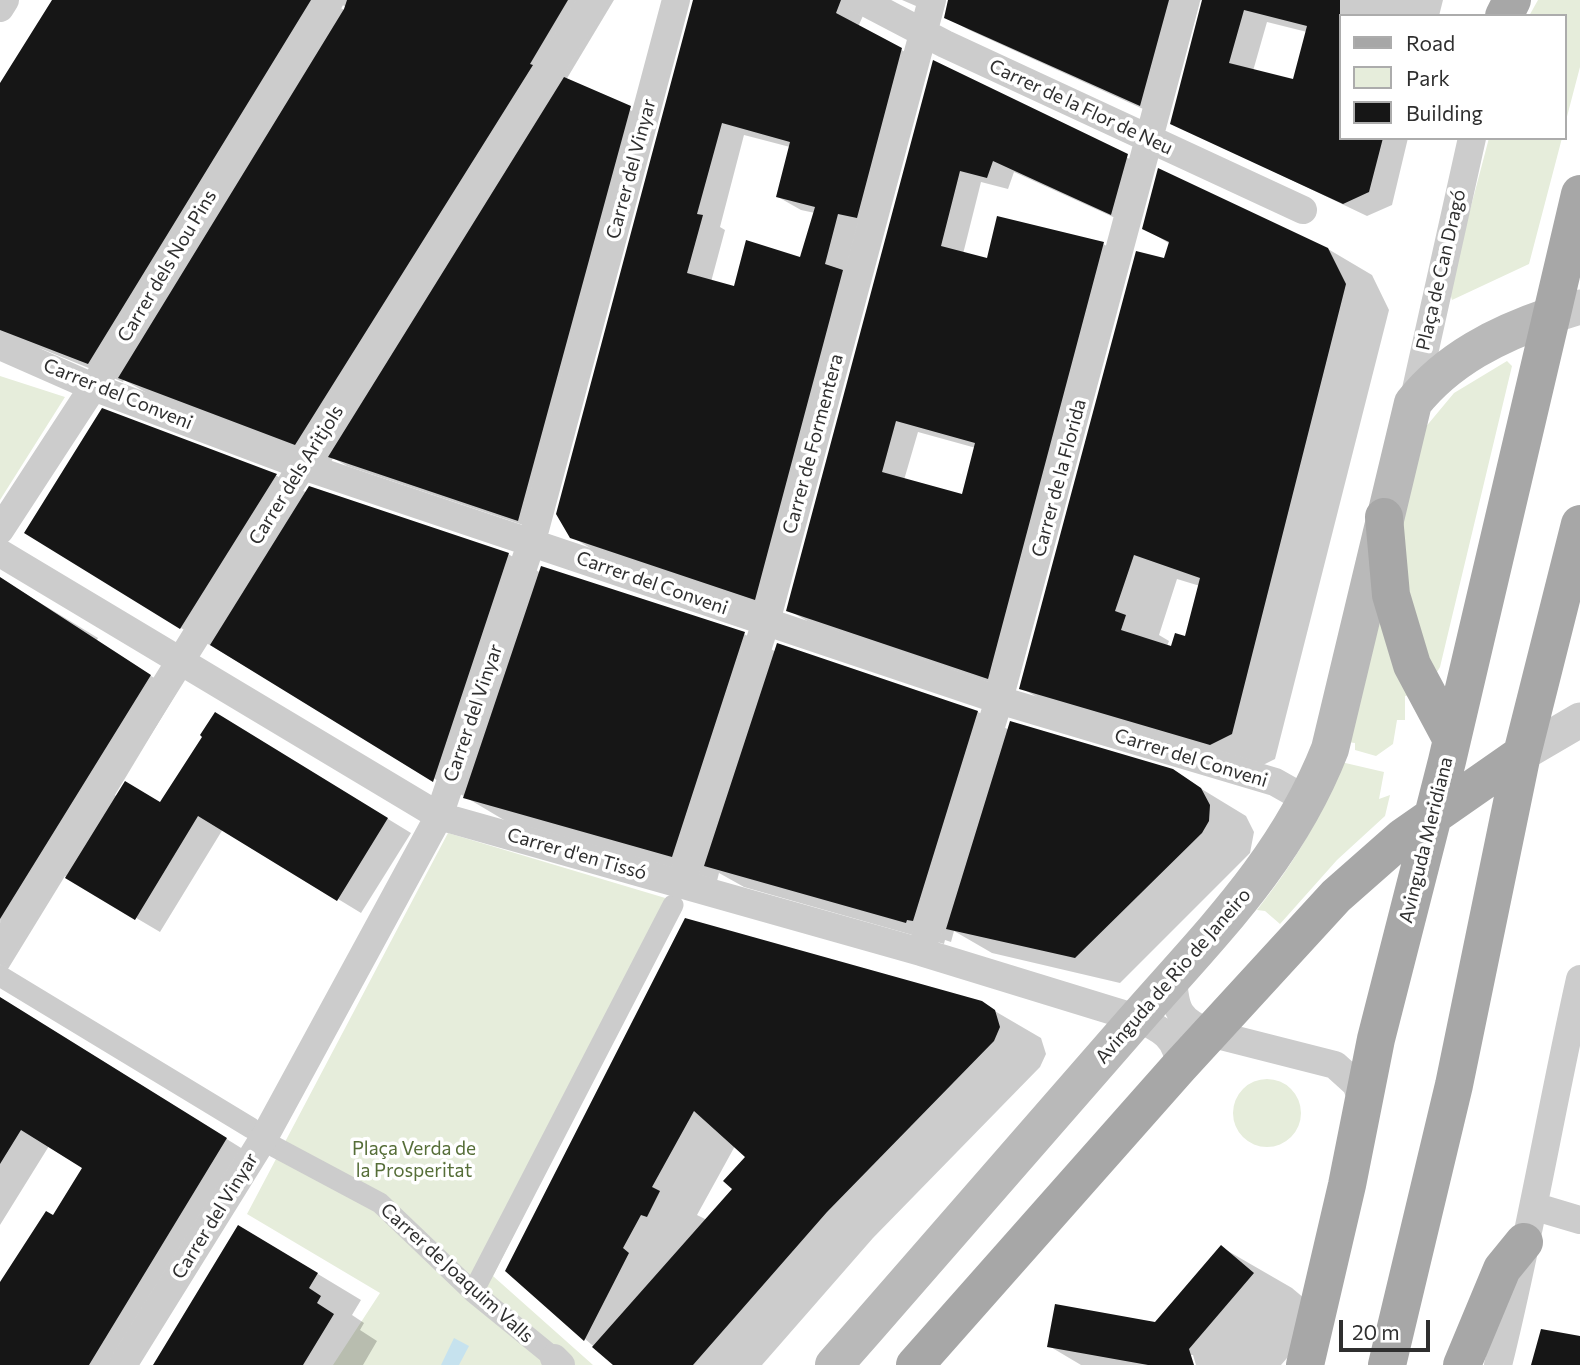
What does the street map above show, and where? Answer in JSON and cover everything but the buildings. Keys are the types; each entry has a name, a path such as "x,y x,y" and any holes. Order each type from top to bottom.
{"main road":[{"name":"Avinguda Meridiana","path":"1305,1365 1363,1103 1451,738 1566,311 1580,194"},
{"name":"Plaça de Can Dragó","path":"1384,517 1413,403 1429,382 1492,340 1566,311"},
{"path":"1384,517 1391,595 1412,665 1451,738"},
{"name":"Avinguda de Rio de Janeiro","path":"834,1365 1259,877 1306,807 1330,749 1384,517"},
{"path":"1387,1365 1454,1085 1522,754 1580,524"},
{"path":"915,1365 1209,1033 1336,896 1378,857 1522,754"},
{"path":"1462,1365 1502,1269 1530,1225"}],"street":[{"path":"0,9 5,0"},
{"name":"Carrer dels Nou Pins","path":"0,530 93,387 330,0"},
{"name":"Carrer dels Aritjols","path":"0,950 593,0"},
{"name":"Carrer del Vinyar","path":"123,1365 265,1136 439,816 532,541 676,0"},
{"name":"Carrer de la Flor de Neu","path":"861,0 923,33 1303,209"},
{"name":"Carrer de Formentera","path":"677,894 766,622 932,0"},
{"name":"Carrer de la Florida","path":"922,952 999,700 1186,0"},
{"name":"Plaça de Can Dragó","path":"1413,403 1472,140"},
{"name":"Carrer del Conveni","path":"0,346 93,387 303,466 999,700 1275,782 1298,795 1306,807"},
{"name":"Carrer d'en Tissó","path":"0,553 439,816 677,894 922,952 1136,1018 1159,1028 1171,1038 1178,1052 1179,1067"},
{"path":"1522,754 1580,720"},
{"path":"473,1292 677,894"},
{"path":"0,976 251,1128"},
{"path":"1173,977 1177,1010 1193,1026 1209,1033 1335,1065 1356,1084 1363,1103"},
{"path":"1498,1365 1516,1295 1549,1119 1580,979"},
{"name":"Carrer de Joaquim Valls","path":"275,1147 380,1203 473,1292 558,1362"},
{"path":"1530,1225 1580,1220"}],"green space":[{"path":"1538,0 1580,0 1580,67 1566,120 1566,14 1530,14"},
{"path":"1488,140 1561,140 1529,264 1452,300 1449,290"},
{"path":"1507,361 1512,366 1440,667 1434,677 1413,641 1400,508 1424,429 1454,393"},
{"path":"0,376 65,397 0,500"},
{"path":"1377,604 1411,695 1405,696 1405,720 1397,720 1393,744 1376,756 1355,750 1355,743 1347,742"},
{"path":"1341,762 1384,772 1379,799 1390,795 1385,816 1337,860 1280,924 1265,911 1257,910 1305,840"},
{"name":"Plaça Verda de la Prosperitat","path":"448,833 682,903 493,1276 593,1365 333,1365 380,1293 247,1214"},
{"path":"1267,1079 1280,1081 1291,1089 1299,1100 1299,1126 1291,1137 1280,1145 1267,1147 1254,1145 1243,1137 1235,1126 1233,1113 1235,1100 1243,1089 1254,1081"}],"water":[{"path":"454,1338 469,1346 459,1365 441,1365"}]}
